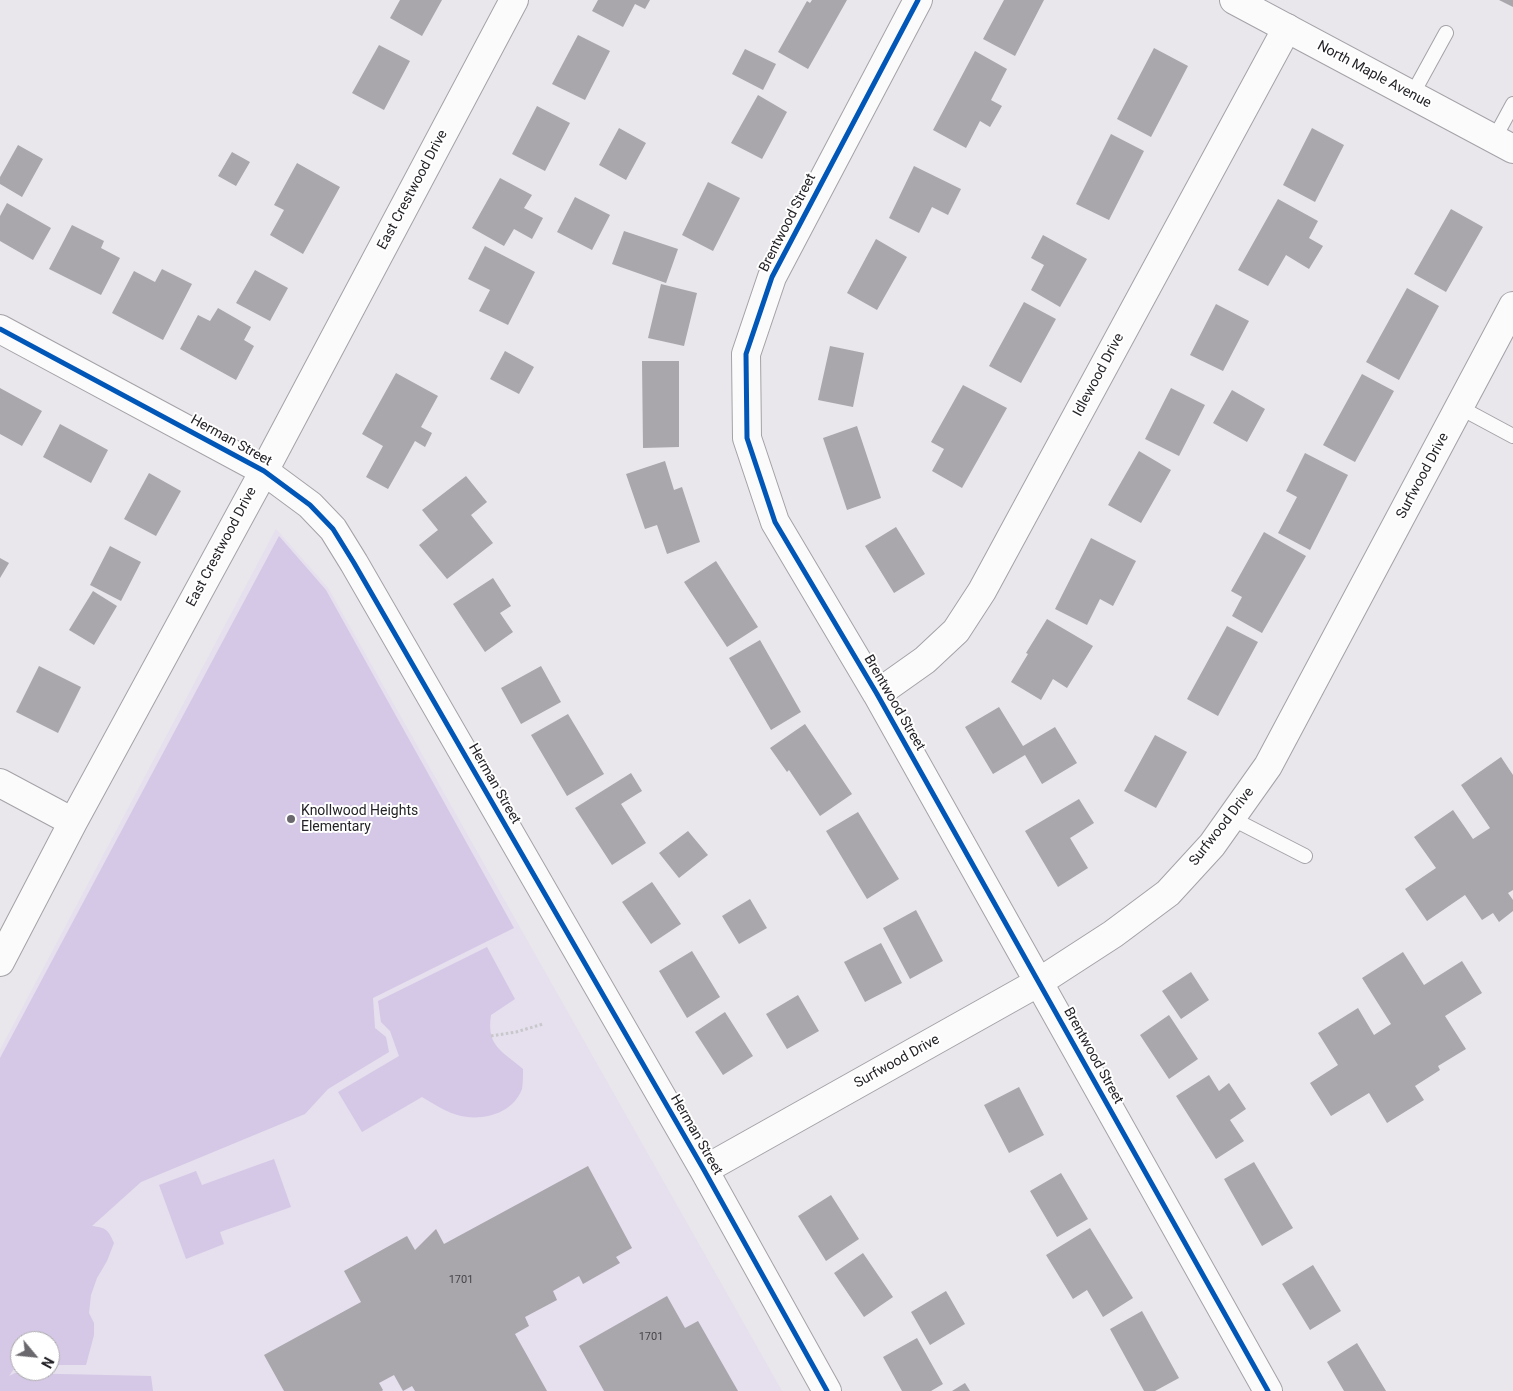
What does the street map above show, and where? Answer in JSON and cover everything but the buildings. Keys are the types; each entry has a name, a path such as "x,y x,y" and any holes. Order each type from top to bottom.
{"street":[{"name":"East Crestwood Drive","path":"0,962 514,0"},
{"name":"Brentwood Street","path":"918,0 772,277 746,354 747,438 775,522 877,694 1268,1391"},
{"name":"North Maple Avenue","path":"1234,0 1504,144"},
{"name":"Idlewood Drive","path":"877,694 925,660 956,631 982,591 1287,28"},
{"name":"Surfwood Drive","path":"704,1170 1039,982 1113,934 1168,893 1212,845 1268,766 1513,306"},
{"name":"Herman Street","path":"0,329 264,471 310,505 333,529 704,1170 827,1391"},
{"path":"0,783 74,822"}],"lane":[{"path":"1412,95 1446,33"},
{"path":"1504,144 1513,104"},
{"path":"1459,406 1513,436"},
{"path":"1231,818 1305,856"}],"path":[{"path":"491,1036 516,1032 543,1024"}],"shaded area":[{"name":"Knollwood Heights Elementary","path":"276,529 328,588 782,1391 0,1391 0,1050"},
{"path":"279,536 326,590 514,928 373,998 375,1028 386,1037 389,1052 328,1089 305,1114 141,1182 92,1226 106,1230 114,1243 91,1295 89,1313 94,1323 94,1335 86,1365 60,1365 60,1331 10,1331 10,1381 60,1381 60,1374 151,1376 153,1391 0,1391 0,1058"},
{"path":"487,947 515,999 491,1015 490,1025 493,1041 497,1047 523,1069 522,1089 518,1097 512,1104 497,1113 488,1116 470,1117 451,1113 422,1097 362,1132 338,1092 399,1056 390,1031 381,1022 378,1001"},
{"path":"274,1159 291,1207 220,1232 224,1244 186,1259 159,1185 196,1171 202,1185"}],"cycle path":[{"path":"918,0 772,277 746,354 747,438 775,522 877,694 1268,1391"},
{"path":"0,329 264,471 310,505 333,529 704,1170 827,1391"}],"place":[{"name":"Knollwood Heights Elementary","path":"291,819"}]}
